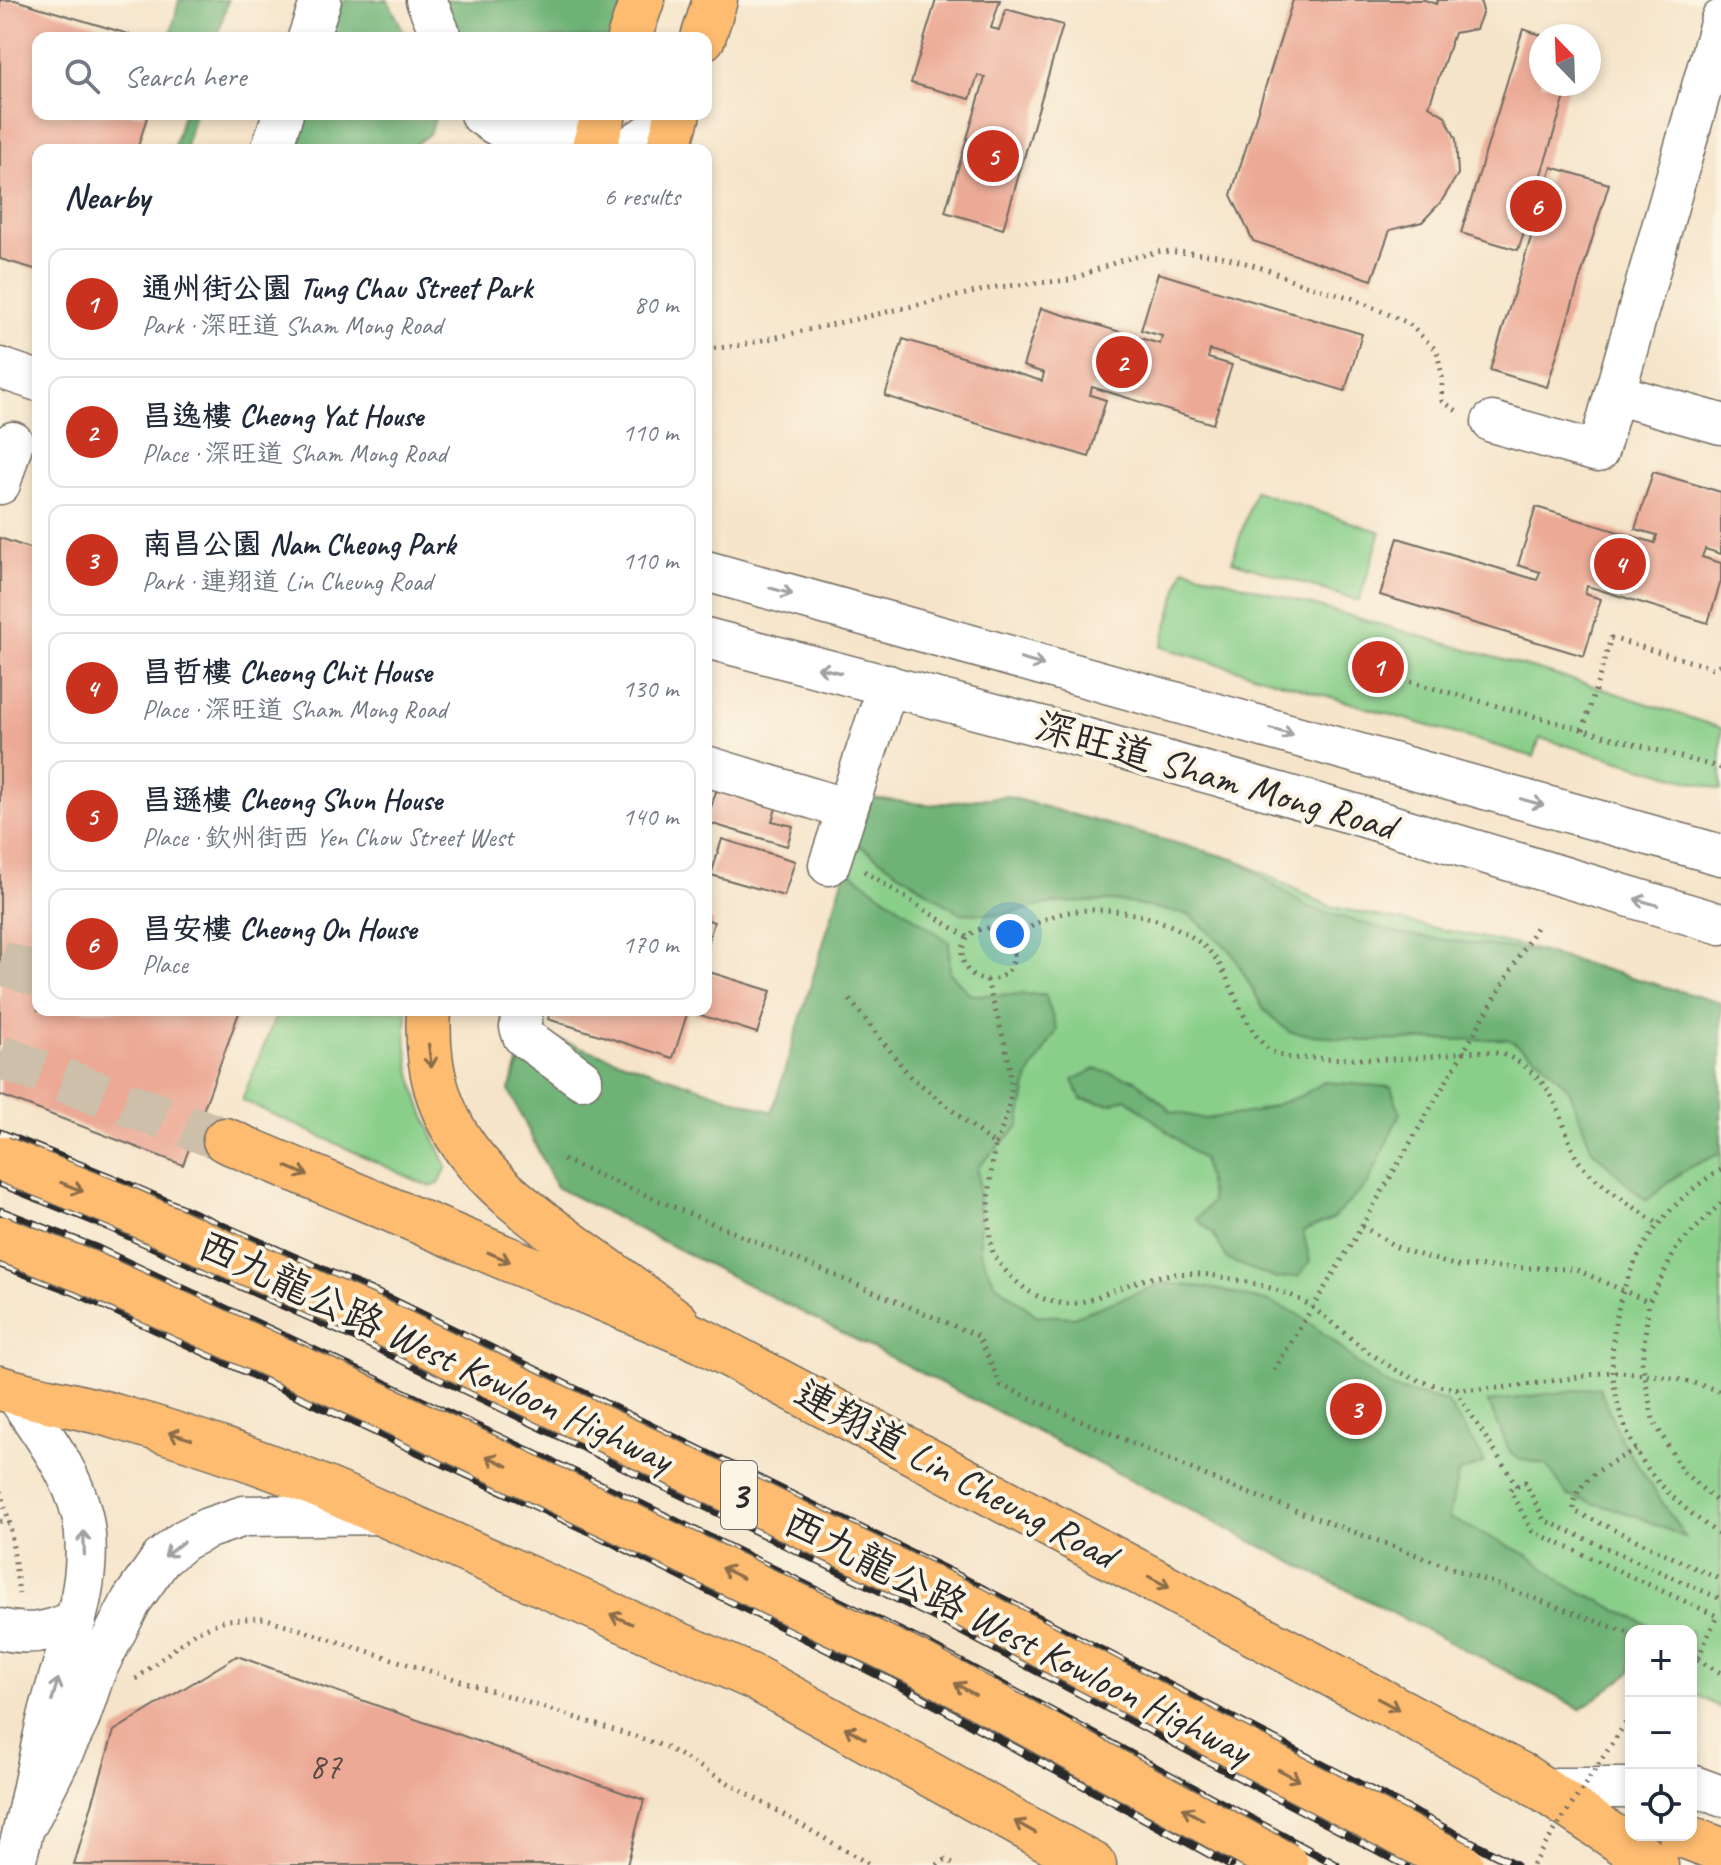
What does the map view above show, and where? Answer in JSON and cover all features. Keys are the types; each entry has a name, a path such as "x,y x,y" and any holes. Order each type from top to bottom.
{"main road":[{"path":"631,32 642,0"},
{"path":"705,32 715,0"},
{"path":"429,1016 428,1053 432,1076 447,1117 476,1164 533,1216 701,1340"},
{"name":"連翔道 Lin Cheung Road","path":"225,1140 701,1340 1540,1782 1656,1865"},
{"name":"西九龍公路 West Kowloon Highway","path":"0,1158 117,1205 380,1322 676,1464 948,1596 1461,1865"},
{"name":"西九龍公路 West Kowloon Highway","path":"0,1238 85,1271 350,1391 903,1656 1286,1865"},
{"path":"7,1390 112,1415 249,1458 384,1514 755,1678 1094,1865"},
{"path":"1540,1782 1625,1814"},
{"path":"1697,1841 1721,1850"}],"street":[{"path":"310,32 321,0"},
{"path":"426,0 439,32"},
{"path":"1492,422 1598,452 1721,20"},
{"path":"273,144 281,120"},
{"path":"489,120 520,138 638,141 674,127"},
{"path":"0,368 32,379"},
{"path":"1615,394 1721,424"},
{"path":"0,484 17,444"},
{"name":"深旺道 Sham Mong Road","path":"712,573 1721,855"},
{"name":"深旺道 Sham Mong Road","path":"712,640 1323,805 1721,924"},
{"path":"846,868 847,809 888,685"},
{"path":"712,768 847,809"},
{"path":"522,1016 520,1027 523,1036 582,1079"},
{"path":"7,1390 62,1464 74,1487 82,1517 84,1551 82,1588 75,1620 45,1730 28,1822 14,1865"},
{"path":"28,1822 79,1720 101,1660 132,1600 161,1559 196,1534 244,1516 384,1514"},
{"path":"10,1616 34,1634 57,1629 75,1620"},
{"path":"1540,1782 1625,1788"},
{"path":"1697,1787 1721,1796"}],"path":[{"path":"712,348 737,346 997,287 1070,280 1122,260 1162,251 1218,255 1352,298 1408,323 1437,351 1442,401 1465,417 1492,422"},
{"path":"1583,730 1611,638 1713,668 1721,664"},
{"path":"1364,669 1721,768"},
{"path":"846,868 967,937"},
{"path":"1013,943 1036,923 1071,913 1109,912 1153,917 1191,937 1217,960 1260,1041 1277,1054 1291,1058 1385,1059 1478,1051 1504,1055 1518,1061 1554,1097 1578,1160 1657,1223"},
{"path":"1274,1370 1538,924"},
{"path":"991,927 1008,935 1013,943 1014,961 1010,969 995,980 979,978 966,969 962,953 967,937 974,931 991,927"},
{"path":"987,980 1010,1071 1011,1094 1007,1116 995,1145 990,1197 992,1248 994,1257 1006,1271 1038,1297 1057,1303 1079,1303 1152,1276 1189,1272 1271,1289 1311,1307 1361,1349 1432,1384 1457,1389 1526,1384 1613,1372 1694,1381 1721,1392"},
{"path":"850,1000 910,1076 995,1145"},
{"path":"563,1160 978,1336 1001,1385 1232,1487 1625,1632"},
{"path":"1721,1170 1697,1183 1657,1223 1630,1269 1615,1319 1613,1372 1621,1412 1636,1450 1674,1501 1721,1536"},
{"path":"1721,1203 1677,1247 1649,1302 1642,1361 1653,1420 1683,1472 1721,1505"},
{"path":"1362,1226 1400,1249 1457,1266 1575,1269 1649,1302"},
{"path":"1457,1389 1517,1486"},
{"path":"1636,1450 1604,1465 1593,1475 1574,1504 1574,1511 1721,1580"},
{"path":"1697,1653 1717,1616 1532,1531 1510,1490 1525,1482 1544,1520 1721,1599"},
{"path":"0,1491 10,1524 10,1616"},
{"path":"0,1521 10,1524"},
{"path":"134,1680 194,1633 225,1620 264,1618 664,1746 871,1865"},
{"path":"1697,1660 1721,1673"},
{"path":"1532,1865 1625,1724"},
{"path":"937,1865 945,1860 955,1865"}],"green space":[{"path":"179,0 228,0 219,32 171,32"},
{"path":"344,0 388,0 404,32 332,32"},
{"path":"445,0 624,0 613,32 453,32"},
{"path":"181,120 193,120 187,144 175,144"},
{"path":"306,120 435,120 429,134 415,144 299,144"},
{"path":"1255,491 1381,532 1359,601 1232,561"},
{"path":"1184,568 1597,687 1721,728 1721,790 1540,738 1534,757 1161,647"},
{"path":"1005,796 1237,860 1329,906 1526,947 1721,1003 1721,1708 1697,1695 1697,1625 1625,1625 1625,1676 1581,1709 556,1187 509,1090 529,1031 773,1112 846,869 872,798 931,805"},
{"path":"1005,796 1237,860 1308,907 1400,934 1546,953 1721,1003 1721,1153 1686,1169 1646,1201 1592,1150 1569,1089 1541,1060 1508,1039 1361,1041 1289,1032 1264,1010 1231,951 1190,915 1117,901 1053,903 1001,915 959,913 856,843 872,798 931,805"},
{"path":"846,869 949,942 950,973 971,995 1045,994 1057,1030 1029,1076 1019,1126 978,1167 980,1252 995,1283 1036,1315 1073,1317 1164,1283 1211,1288 1269,1302 1296,1313 1359,1365 1394,1389 1447,1402 1485,1462 1458,1473 1449,1518 1526,1554 1567,1585 1649,1625 1625,1625 1625,1676 1581,1709 556,1187 509,1090 533,1031 772,1112"},
{"path":"276,1016 407,1016 407,1052 416,1091 447,1167 438,1184 430,1187 242,1100"},
{"path":"1095,1069 1136,1080 1171,1111 1205,1119 1254,1112 1301,1096 1324,1082 1391,1087 1400,1113 1368,1184 1331,1220 1303,1231 1310,1261 1299,1276 1276,1279 1228,1260 1212,1232 1196,1219 1212,1202 1203,1160 1126,1098 1111,1104 1081,1099 1073,1080"},
{"path":"1599,1387 1621,1440 1686,1538 1634,1515 1568,1496 1546,1465 1511,1454 1488,1402"}],"building":[{"path":"0,0 15,0 121,32 32,32 32,120 146,120 139,144 32,144 32,268 0,259"},
{"path":"936,0 1000,0 991,28 999,30 1006,9 1063,25 1003,229 945,212 985,78 978,75 970,99 911,83"},
{"path":"1293,0 1425,0 1436,4 1438,0 1480,0 1483,11 1476,29 1454,33 1429,106 1445,116 1456,139 1458,174 1441,202 1422,222 1390,230 1372,280 1253,241 1231,195"},
{"path":"1523,29 1529,31 1529,96 1565,96 1539,181 1547,183 1552,167 1609,184 1547,387 1490,370 1533,231 1525,229 1518,250 1461,233"},
{"path":"1158,273 1362,334 1345,391 1210,350 1208,358 1232,365 1213,424 1092,387 1090,395 1106,400 1089,457 885,396 903,339 1042,381 1044,373 1023,366 1041,308 1160,344 1162,336 1141,330"},
{"path":"1653,472 1721,492 1721,554 1705,549 1702,557 1721,563 1721,581 1708,623 1587,586 1585,594 1601,599 1584,656 1380,595 1398,538 1537,580 1540,572 1518,565 1536,507 1655,543 1657,535 1635,529"},
{"path":"0,538 32,549 32,1016 238,1016 183,1165 0,1095"},
{"path":"718,786 778,802 772,821 793,826 787,846 712,824 712,804"},
{"path":"722,839 795,861 784,896 712,875"},
{"path":"712,973 771,991 757,1033 704,1016 712,1016"},
{"path":"549,1016 686,1016 673,1058 548,1019"},
{"path":"237,1656 644,1800 627,1865 74,1865 114,1731"}],"tunnel":[{"path":"0,962 32,973"},
{"path":"0,1057 225,1140"}],"railway":[{"path":"0,1133 124,1183 392,1300 956,1575 1515,1865"},
{"path":"0,1183 107,1226 369,1344 937,1618 1406,1865"},
{"path":"0,1211 98,1249 622,1495 926,1644 1336,1865"},
{"path":"0,1264 75,1292 602,1537 905,1688 1230,1865"}],"place":[{"name":"昌遜樓 Cheong Shun House","path":"993,156"},
{"name":"昌安樓 Cheong On House","path":"1536,206"},
{"name":"昌逸樓 Cheong Yat House","path":"1122,362"},
{"name":"昌哲樓 Cheong Chit House","path":"1620,564"},
{"name":"通州街公園 Tung Chau Street Park","path":"1378,667"},
{"name":"南昌公園 Nam Cheong Park","path":"1356,1409"}]}
